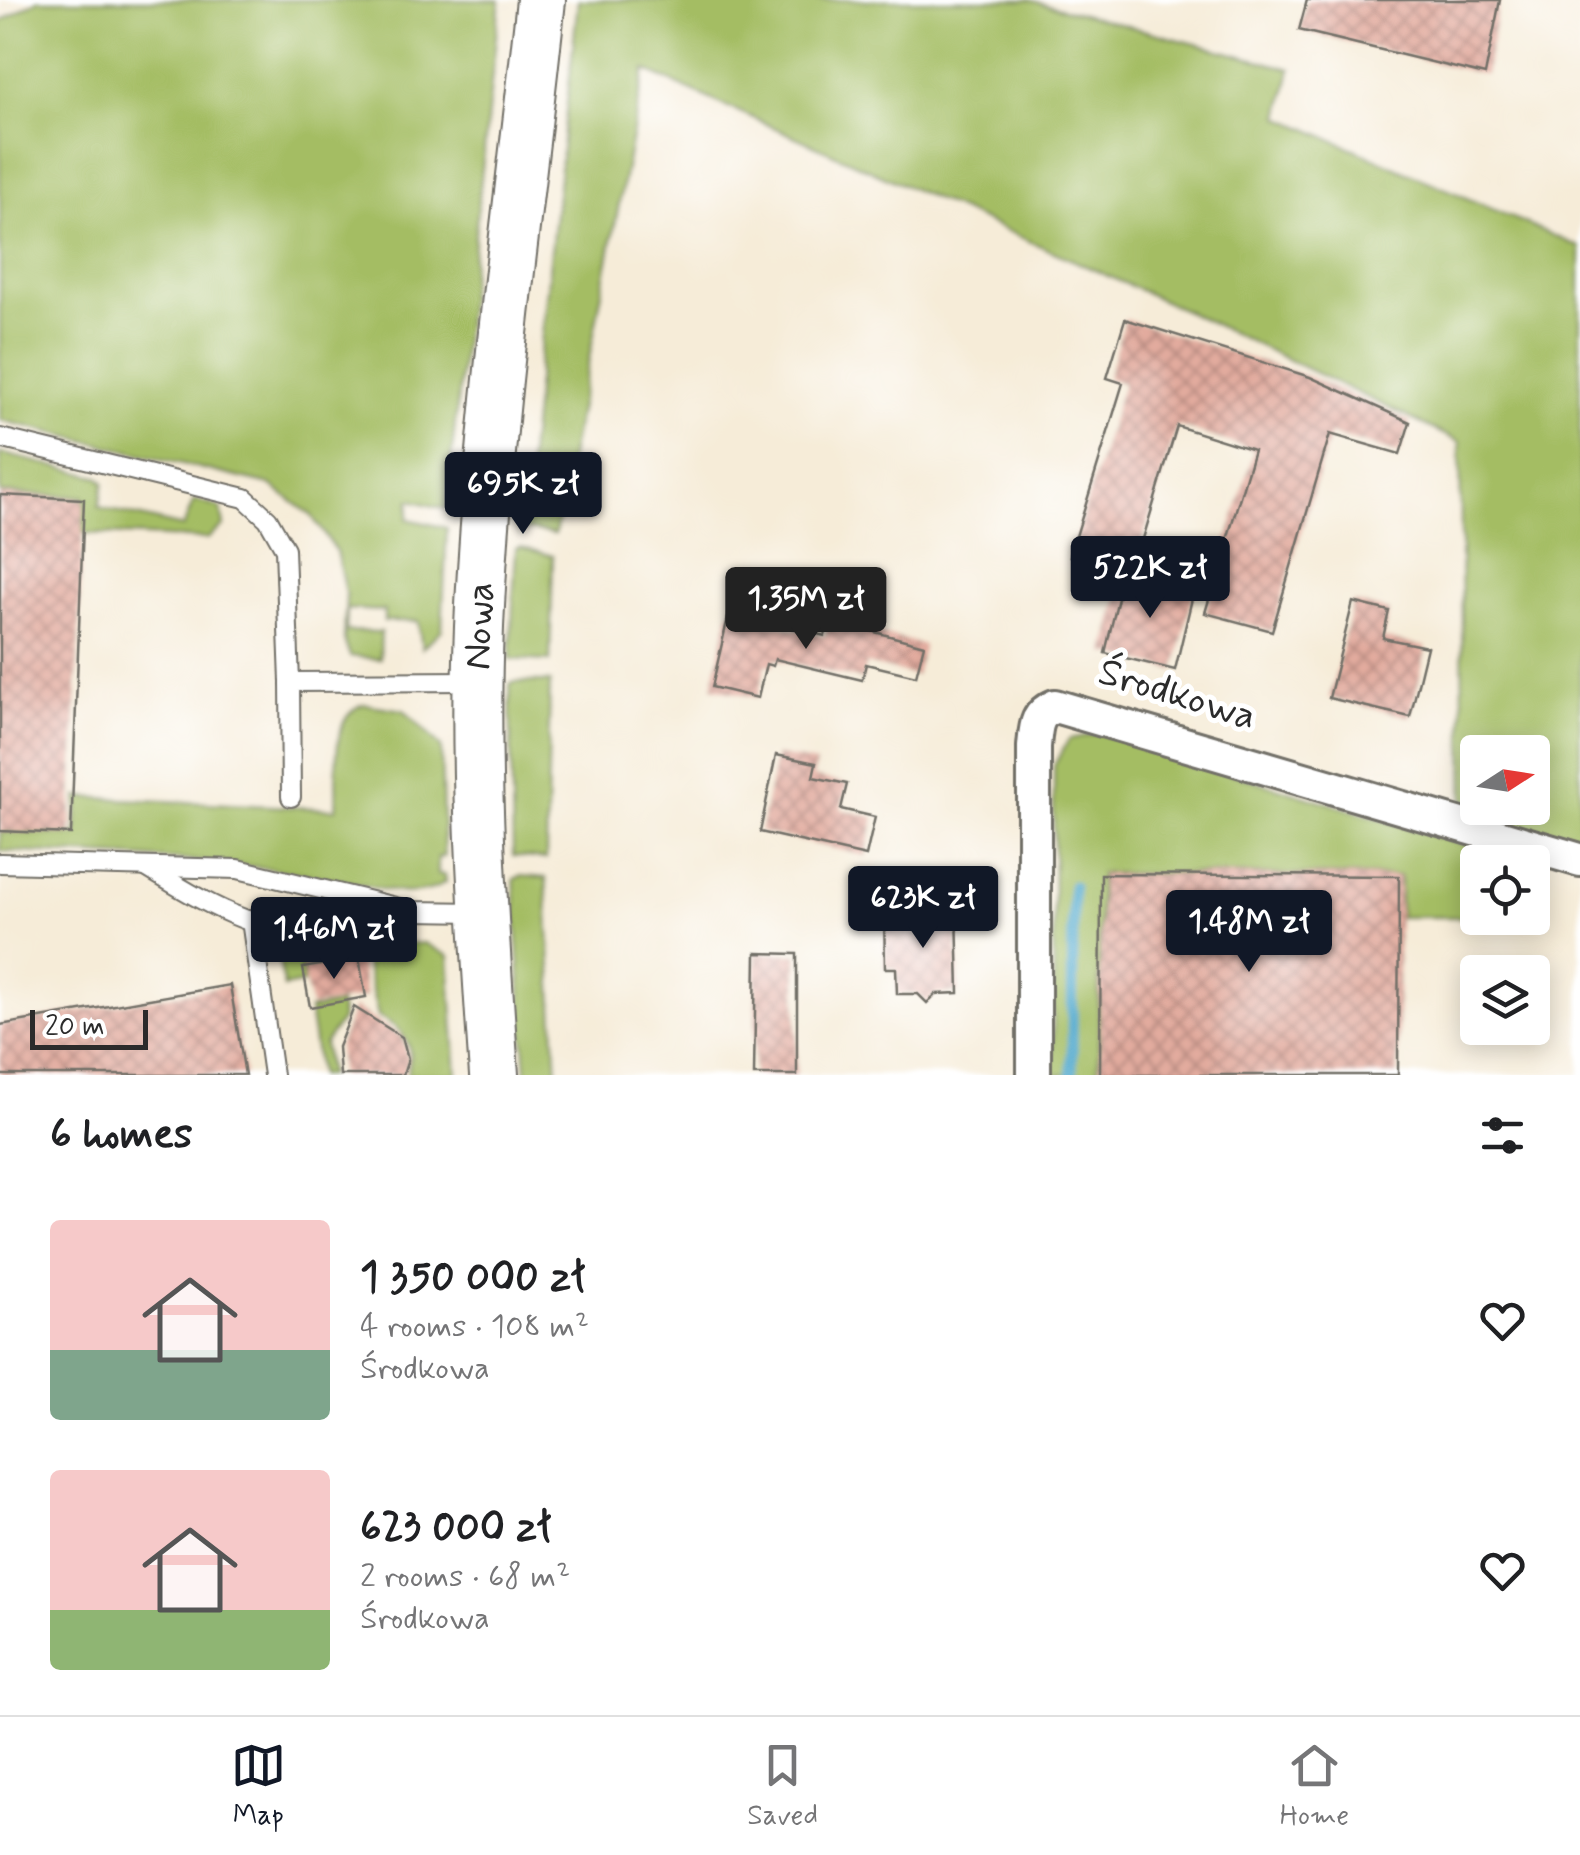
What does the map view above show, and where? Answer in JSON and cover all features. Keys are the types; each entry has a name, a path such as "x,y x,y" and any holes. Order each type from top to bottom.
{"street":[{"name":"Nowa","path":"494,1075 484,912 478,681 485,528 541,0"},
{"name":"Środkowa","path":"1034,1075 1034,748 1036,722 1043,711 1055,706 1580,860"}],"lane":[{"path":"0,438 245,498 268,519 286,550 290,797"},
{"path":"290,682 478,681"},
{"path":"0,863 238,869 412,911 484,912"},
{"path":"146,866 223,914 328,934 412,911"},
{"path":"251,920 273,1075"}],"green space":[{"path":"38,0 500,0 446,509 410,500 408,519 447,528 442,630 422,648 418,621 384,621 384,611 347,609 346,631 381,632 380,659 350,656 344,640 346,597 336,551 311,515 270,485 0,420 0,22"},
{"path":"578,0 1029,0 1291,69 1280,117 1580,247 1580,848 1499,825 1550,825 1550,735 1463,735 1460,442 1180,308 645,70 555,534 521,529"},
{"path":"0,453 99,477 104,483 99,507 183,527 194,500 221,508 224,526 207,539 83,533 84,497 0,493"},
{"path":"516,548 553,556 550,661 510,659"},
{"path":"550,682 546,859 513,856 510,684"},
{"path":"364,704 404,710 441,747 444,857 438,857 438,874 444,875 445,882 434,888 398,892 306,874 219,863 0,851 0,832 76,835 78,797 336,809 340,734 353,710"},
{"path":"1099,733 1466,845 1460,845 1460,917 1400,917 1400,876 1100,873 1098,1075 1053,1075 1054,765 1069,739"},
{"path":"546,878 557,1075 526,1075 514,879"},
{"path":"424,943 449,956 457,1075 407,1075 410,1055 406,1039 395,1026 378,1016 364,958 399,945"},
{"path":"287,952 357,955 301,966 304,983 284,987 279,958"},
{"path":"339,1004 342,1019 324,1044 329,1075 319,1075 309,1010"}],"building":[{"path":"1307,0 1500,0 1485,75 1299,30"},
{"path":"1125,319 1310,377 1410,422 1400,454 1330,434 1272,631 1205,613 1254,450 1177,426 1133,572 1070,556 1123,383 1107,378"},
{"path":"0,495 84,499 71,834 0,831"},
{"path":"1124,573 1195,586 1175,670 1105,653"},
{"path":"1353,602 1389,611 1383,638 1427,647 1410,717 1329,698"},
{"path":"729,613 825,636 829,620 924,645 916,676 866,664 862,680 775,659 773,666 766,664 758,698 712,687"},
{"path":"776,755 816,763 813,777 847,784 841,809 875,817 866,856 760,832"},
{"path":"1101,874 1399,876 1398,1075 1100,1075"},
{"path":"957,909 959,993 936,994 927,1003 918,994 897,994 896,968 885,968 884,910"},
{"path":"756,953 797,954 797,1075 754,1075"},
{"path":"359,958 366,997 310,1007 303,968"},
{"path":"230,985 245,1075 0,1075 0,1025"},
{"path":"354,1007 402,1037 408,1060 403,1075 340,1075 338,1047"}],"waterway":[{"path":"1072,1075 1073,886"}]}
